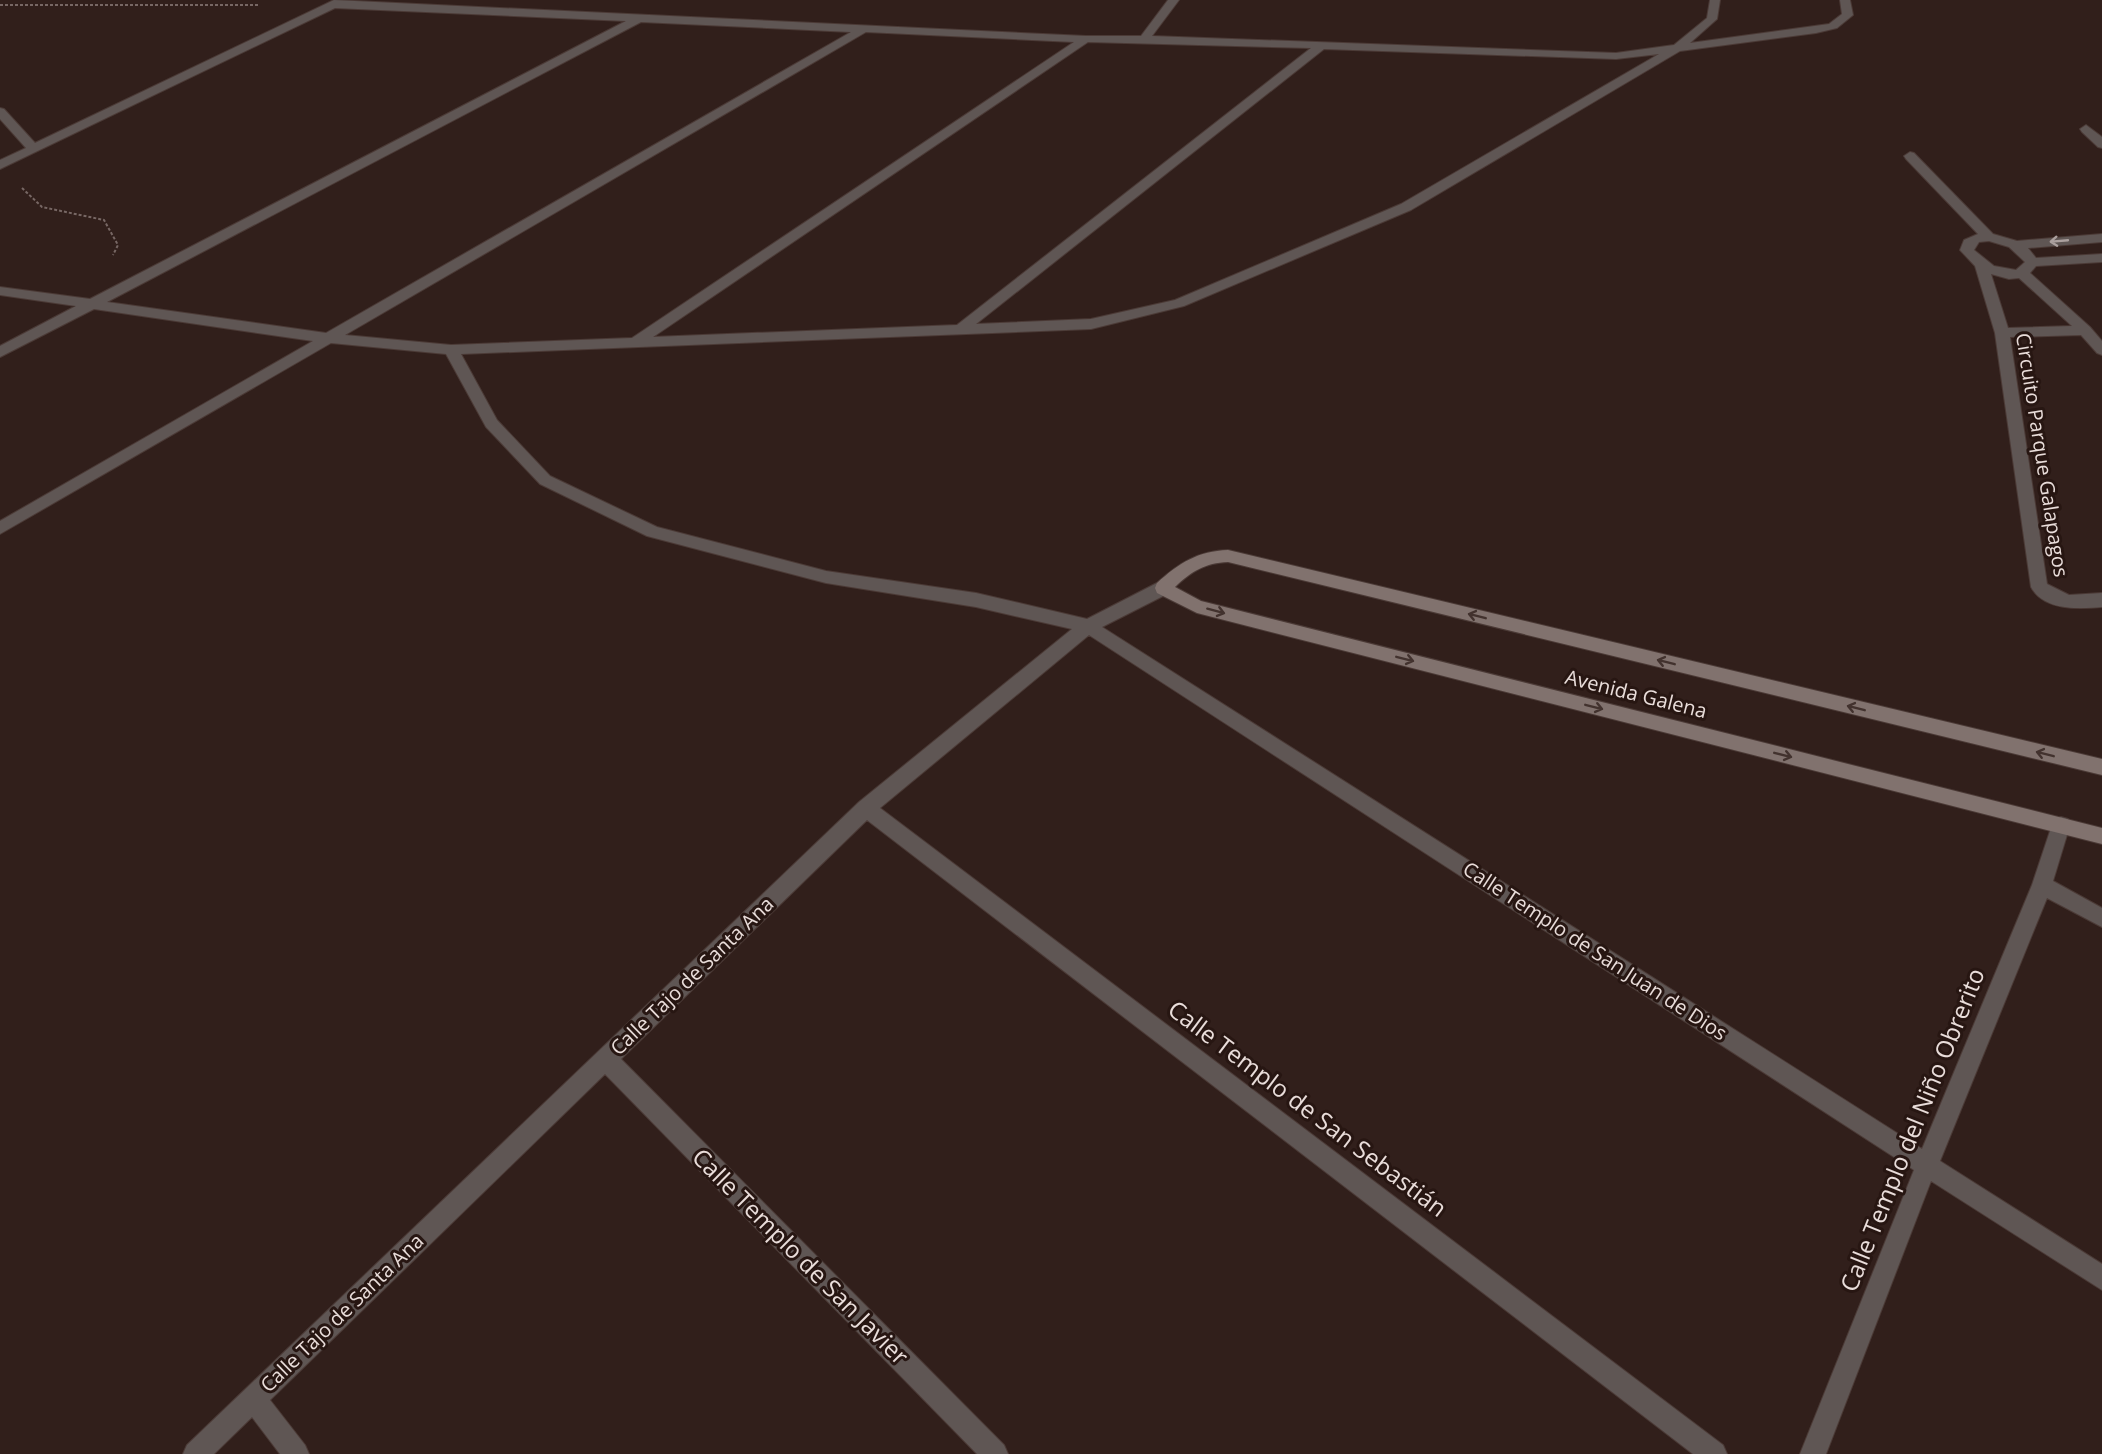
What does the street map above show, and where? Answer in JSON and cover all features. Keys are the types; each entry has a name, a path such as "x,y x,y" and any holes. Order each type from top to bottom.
{"street":[{"path":"1144,39 1174,0"},
{"path":"0,291 327,338 451,350 1091,324 1179,303 1406,207 1677,48 1712,19 1715,0"},
{"path":"0,165 339,2 862,30 1616,56 1833,26 1848,15 1845,0"},
{"path":"0,352 639,19"},
{"path":"0,528 862,30"},
{"path":"636,341 1086,39"},
{"path":"958,331 1321,46"},
{"path":"0,112 33,148"},
{"path":"2086,129 2102,144"},
{"path":"1910,156 1989,237 2016,245 2102,238"},
{"name":"Circuito Parque Galapagos","path":"1989,237 1976,238 1969,243 1967,250 1971,258 1982,266 2002,333 2039,587 2053,599 2068,603 2102,600"},
{"path":"2016,245 2032,262"},
{"path":"2032,262 2102,258"},
{"path":"1982,266 1995,271 2022,273 2030,268 2032,262"},
{"path":"2022,273 2085,330 2102,350"},
{"path":"2002,333 2085,330"},
{"name":"Calle Templo de San Juan de Dios","path":"451,350 491,423 545,480 653,532 826,577 976,600 1088,626 2102,1278"},
{"name":"Calle Tajo de Santa Ana","path":"196,1454 866,808 1088,626 1163,588 1186,566 1205,558 1228,556"},
{"name":"Avenida Galena","path":"1228,556 2102,767"},
{"name":"Avenida Galena","path":"1163,588 1197,606 2102,836"},
{"name":"Calle Templo de San Sebastián","path":"866,808 1714,1454"},
{"name":"Calle Templo del Niño Obrerito","path":"1813,1454 1927,1164 2042,885 2061,825"},
{"path":"2042,885 2102,918"},
{"name":"Calle Templo de San Javier","path":"606,1059 995,1454"},
{"path":"254,1399 296,1454"}],"path":[{"path":"0,5 263,4"},
{"path":"33,148 20,186 42,207 104,220 117,245 94,304"}]}
